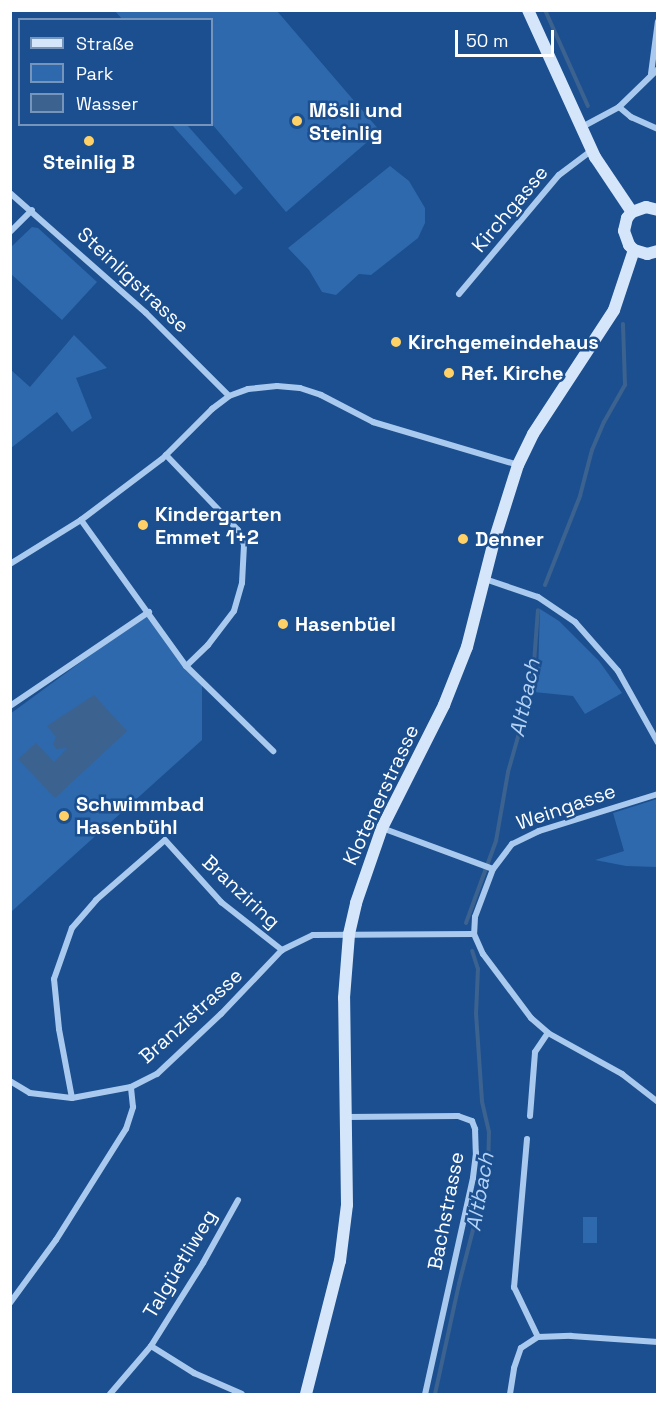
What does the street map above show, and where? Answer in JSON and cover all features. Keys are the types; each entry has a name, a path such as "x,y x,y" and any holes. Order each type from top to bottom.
{"main road":[{"path":"528,10 592,150 632,212"},
{"path":"657,210 646,207 632,212 627,218 624,231 625,238 634,250 647,254 657,251"},
{"name":"Klotenerstrasse","path":"306,1395 340,1261 347,1205 344,998 349,934 365,871 382,828 444,705 467,647 518,465 533,434 614,310 634,250"}],"street":[{"path":"651,74 657,21"},
{"path":"581,127 619,107 657,69"},
{"path":"619,107 631,117 657,129"},
{"name":"Kirchgasse","path":"459,294 559,175 592,150"},
{"name":"Steinligstrasse","path":"10,193 32,210 146,313 229,396"},
{"path":"10,232 32,210"},
{"path":"10,564 81,520 166,455 229,396 248,389 300,388 321,395 373,422 518,465"},
{"path":"166,455 238,530 244,545 242,583 234,611 225,625 186,666"},
{"path":"81,520 186,666 273,751"},
{"path":"485,579 537,597 575,622 618,671 657,743"},
{"path":"10,706 148,612"},
{"name":"Weingasse","path":"474,934 475,917 487,867 512,844 538,831 657,794"},
{"path":"382,828 487,867"},
{"name":"Branziring","path":"72,1098 59,1029 54,979 72,928 96,900 165,840 221,902 282,950"},
{"path":"474,934 483,954 531,1018 548,1033 584,1055 606,1064 657,1102"},
{"name":"Branzistrasse","path":"10,1081 30,1093 72,1098 131,1087 157,1074 221,1014 282,950 313,935 474,934"},
{"path":"530,1116 535,1052 548,1033"},
{"path":"10,1303 80,1203 126,1129 133,1107 131,1087"},
{"name":"Bachstrasse","path":"347,1117 458,1116 472,1121 475,1129 474,1178 425,1395"},
{"path":"527,1140 514,1287 538,1337"},
{"name":"Talgüetliweg","path":"110,1395 151,1346 203,1263 238,1200"},
{"path":"510,1395 514,1368 521,1348 538,1337 571,1335 657,1342"},
{"path":"151,1346 194,1373 242,1395"}],"green space":[{"path":"115,11 277,11 380,131 286,212 213,125 213,18 121,18"},
{"path":"173,126 188,126 243,188 235,195"},
{"path":"390,166 409,181 425,208 425,223 418,238 371,275 359,274 336,295 322,292 309,270 288,248"},
{"path":"32,227 38,228 97,282 62,320 11,274 11,247"},
{"path":"74,335 107,368 76,378 92,418 72,432 57,412 11,448 11,370 30,387"},
{"path":"540,609 559,621 599,661 622,693 585,714 573,696 534,692 538,674"},
{"name":"Schwimmbad Hasenbühl","path":"149,612 202,682 202,740 11,912 10,714"},
{"path":"657,799 657,867 626,866 595,860 624,851 613,813"},
{"path":"583,1217 597,1217 597,1243 583,1243"}],"water":[{"path":"94,695 127,731 55,798 18,759 36,743 54,762 67,748 56,749 53,744 56,737 47,726"}],"waterway":[{"name":"Altbach","path":"545,10 588,106"},
{"name":"Altbach","path":"545,585 580,496 592,450 604,422 625,385 623,324"},
{"name":"Altbach","path":"466,923 496,841 508,772 533,676 538,610"},
{"name":"Altbach","path":"435,1394 459,1284 488,1172 489,1132 482,1101 476,1014 478,969 472,951"}],"place":[{"name":"Mösli und Steinlig","path":"297,121"},
{"name":"Steinlig B","path":"89,141"},
{"name":"Kirchgemeindehaus","path":"396,342"},
{"name":"Ref. Kirche","path":"449,373"},
{"name":"Kindergarten Emmet 1+2","path":"143,525"},
{"name":"Denner","path":"463,539"},
{"name":"Hasenbüel","path":"283,624"},
{"name":"Schwimmbad Hasenbühl","path":"64,816"}]}
